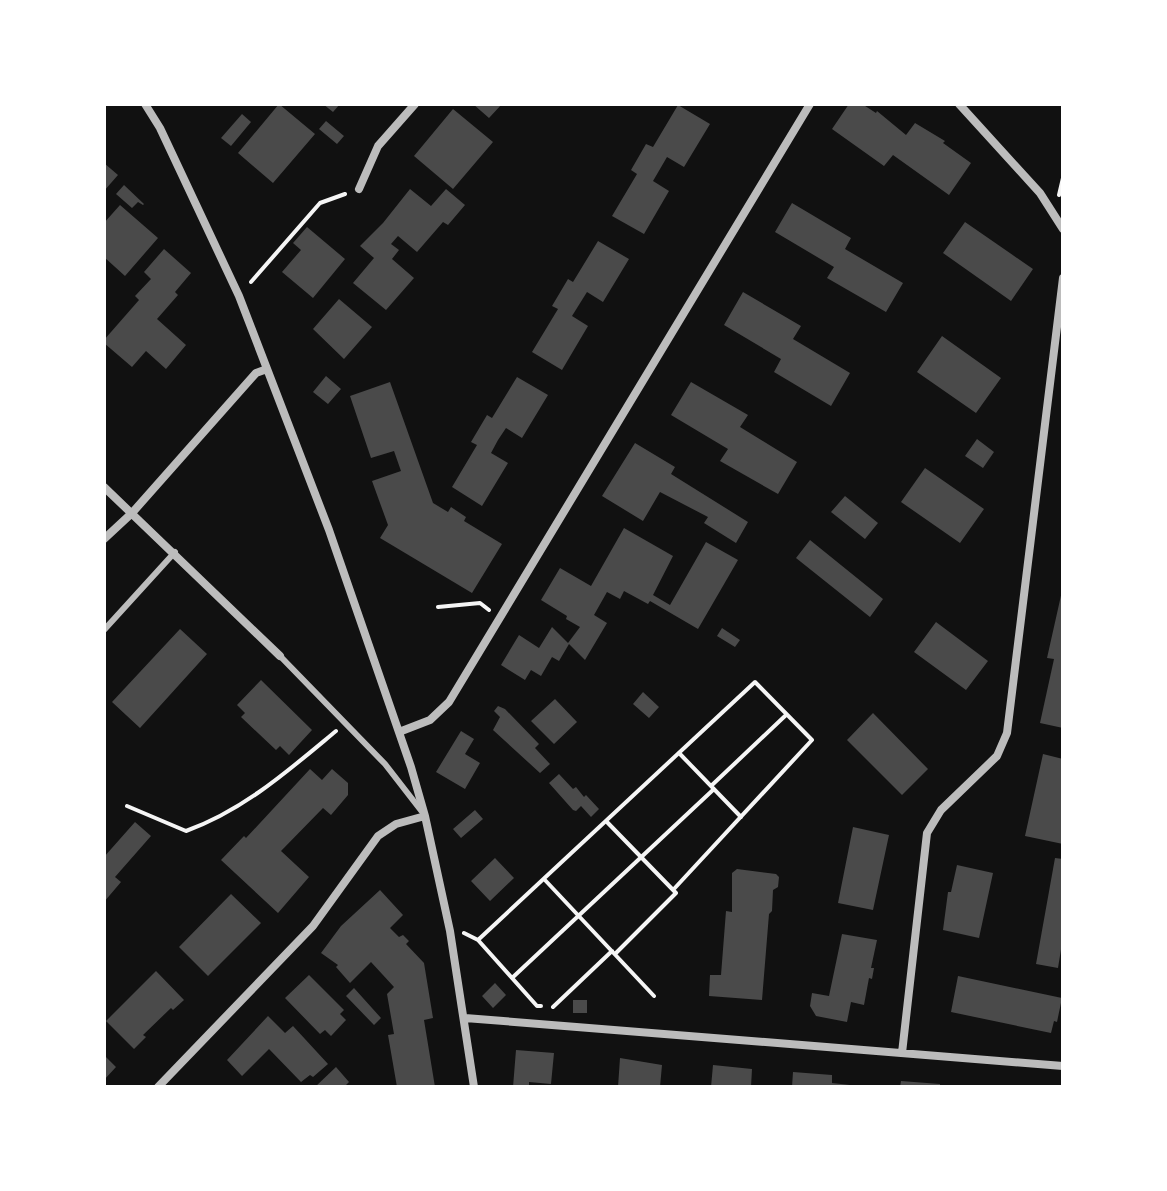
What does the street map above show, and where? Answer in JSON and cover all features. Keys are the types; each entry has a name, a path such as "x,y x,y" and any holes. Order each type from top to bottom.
{"street":[{"path":"145,104 160,128 239,296 329,530 399,732 425,816 450,931 474,1087"},
{"path":"359,189 378,146 415,104"},
{"path":"399,732 440,713 810,104"},
{"path":"959,104 1040,193 1063,229"},
{"path":"902,1053 927,833 941,810 997,756 1007,733 1063,278"},
{"path":"104,539 132,513 256,373 267,369"},
{"path":"104,487 280,656"},
{"path":"158,1087 313,926 378,836 396,824 425,816"},
{"path":"465,1018 1063,1066"}],"lane":[{"path":"104,630 175,552"},
{"path":"280,656 385,764 425,816"}],"path":[{"path":"239,296 320,203 359,189"},
{"path":"438,607 480,603 500,617"},
{"path":"478,940 755,682 812,740 673,890"},
{"path":"512,978 786,715"},
{"path":"127,806 186,831 209,823 270,787 345,723"},
{"path":"680,754 741,817"},
{"path":"450,931 466,933 478,940 537,1006 555,1007 676,893 606,821"},
{"path":"544,879 654,996"}],"building":[{"path":"279,104 315,134 273,183 238,153"},
{"path":"323,104 340,104 333,112"},
{"path":"473,104 502,104 489,118"},
{"path":"849,104 862,104 877,111 906,135 915,123 945,141 943,143 971,163 949,195 893,155 884,166 832,129"},
{"path":"678,105 710,124 684,167 667,157 653,181 669,191 644,234 612,216 637,174 631,170 646,144 653,147"},
{"path":"453,109 493,142 453,189 414,156"},
{"path":"242,114 251,122 231,146 221,138"},
{"path":"326,121 344,136 337,144 319,129"},
{"path":"104,163 118,175 104,191"},
{"path":"124,185 143,205 138,202 132,208 116,194"},
{"path":"410,189 431,206 446,189 465,205 448,225 443,222 417,252 398,236 391,244 399,250 392,259 414,278 386,310 353,283 374,258 360,246"},
{"path":"792,203 851,238 845,249 903,283 886,312 827,278 834,267 775,232"},
{"path":"120,205 158,238 125,276 104,257 104,223"},
{"path":"965,222 1033,269 1011,301 943,253"},
{"path":"307,227 345,259 313,298 282,272 301,250 293,243"},
{"path":"598,241 629,259 603,302 587,292 572,316 588,326 562,370 532,352 558,309 552,306 568,279 573,282"},
{"path":"164,249 191,273 175,292 178,295 157,319 186,345 166,369 146,351 132,367 104,340 139,300 135,296 151,279 144,272"},
{"path":"743,292 801,326 793,339 850,373 831,406 774,372 781,359 724,325"},
{"path":"339,299 372,327 344,359 313,329"},
{"path":"942,336 1001,378 976,413 917,372"},
{"path":"326,376 341,389 328,404 313,392"},
{"path":"517,377 548,395 522,438 506,428 498,440 491,453 508,463 482,506 452,487 477,445 471,442 487,415 492,418"},
{"path":"390,382 433,503 448,512 451,507 466,517 464,521 502,544 472,593 380,538 388,525 372,481 401,471 394,451 371,458 350,396"},
{"path":"691,382 748,415 740,427 797,462 778,494 720,461 728,449 671,415"},
{"path":"977,439 994,452 983,468 965,456"},
{"path":"635,443 675,467 671,474 748,522 736,543 704,523 708,517 660,492 643,521 602,496"},
{"path":"925,468 984,509 960,543 901,502"},
{"path":"845,496 878,523 865,539 831,512"},
{"path":"624,528 673,556 653,595 670,605 706,542 738,560 698,629 650,601 648,604 624,591 620,599 607,592 594,615 607,623 585,660 568,643 580,627 541,600 560,568 591,586"},
{"path":"810,540 883,599 870,617 796,558"},
{"path":"1062,591 1063,728 1040,723 1054,659 1047,658"},
{"path":"936,622 988,661 966,690 914,652"},
{"path":"552,627 569,644 559,661 552,657 541,676 531,670 525,680 501,665 519,635 539,648"},
{"path":"722,628 740,640 735,647 717,636"},
{"path":"180,629 207,654 140,728 112,702"},
{"path":"261,680 312,730 289,755 280,746 276,750 241,717 245,713 237,705"},
{"path":"643,692 659,707 649,718 633,704"},
{"path":"555,699 577,722 554,744 531,721"},
{"path":"498,706 505,709 539,744 535,748 550,764 540,773 493,730 500,717 494,711"},
{"path":"873,713 928,769 902,795 847,740"},
{"path":"461,731 474,739 465,754 480,763 465,789 436,772"},
{"path":"1043,754 1063,759 1063,844 1025,836"},
{"path":"310,769 322,780 332,769 348,783 348,795 331,815 323,808 281,851 309,877 278,913 221,860 244,836 246,838"},
{"path":"559,774 599,809 591,817 581,806 573,810 549,783"},
{"path":"475,810 483,819 461,838 453,829"},
{"path":"135,822 151,836 115,877 121,882 104,902 104,857"},
{"path":"853,827 889,835 873,910 838,903"},
{"path":"495,858 514,878 490,901 471,881"},
{"path":"1055,858 1063,859 1063,937 1058,968 1036,964"},
{"path":"957,865 993,873 979,938 943,930 948,892 951,892"},
{"path":"737,869 779,877 778,887 773,890 772,911 769,914 762,1000 709,996 710,975 721,975 726,911 732,912 732,873"},
{"path":"380,890 403,915 390,928 409,941 406,944 424,963 433,1018 424,1020 435,1087 397,1087 388,1035 394,1034 387,994 394,987 371,962 350,983 336,967 338,965 321,953 341,926"},
{"path":"231,894 261,923 208,976 179,947"},
{"path":"842,934 877,940 872,979 869,978 864,1005 851,1002 847,1022 816,1016 810,1006 812,993 829,996"},
{"path":"156,971 184,1000 143,1035 146,1037 134,1049 106,1021"},
{"path":"309,975 344,1010 340,1014 346,1020 331,1036 325,1030 320,1034 285,998"},
{"path":"958,976 1062,998 1057,1022 1054,1021 1051,1033 951,1012"},
{"path":"495,983 506,995 493,1008 482,996"},
{"path":"354,988 381,1018 374,1025 346,996"},
{"path":"573,1000 587,1000 587,1013 573,1013"},
{"path":"268,1016 285,1033 293,1026 328,1064 313,1077 310,1075 301,1082 269,1049 242,1076 227,1060"},
{"path":"516,1050 554,1053 551,1084 529,1082 529,1087 513,1087"},
{"path":"104,1055 116,1067 104,1080"},
{"path":"620,1058 662,1065 660,1087 618,1087"},
{"path":"713,1065 752,1069 751,1087 711,1087"},
{"path":"336,1067 349,1082 344,1087 315,1087"},
{"path":"793,1072 832,1075 832,1083 850,1087 792,1087"},
{"path":"901,1081 940,1084 940,1087 900,1087"}]}
